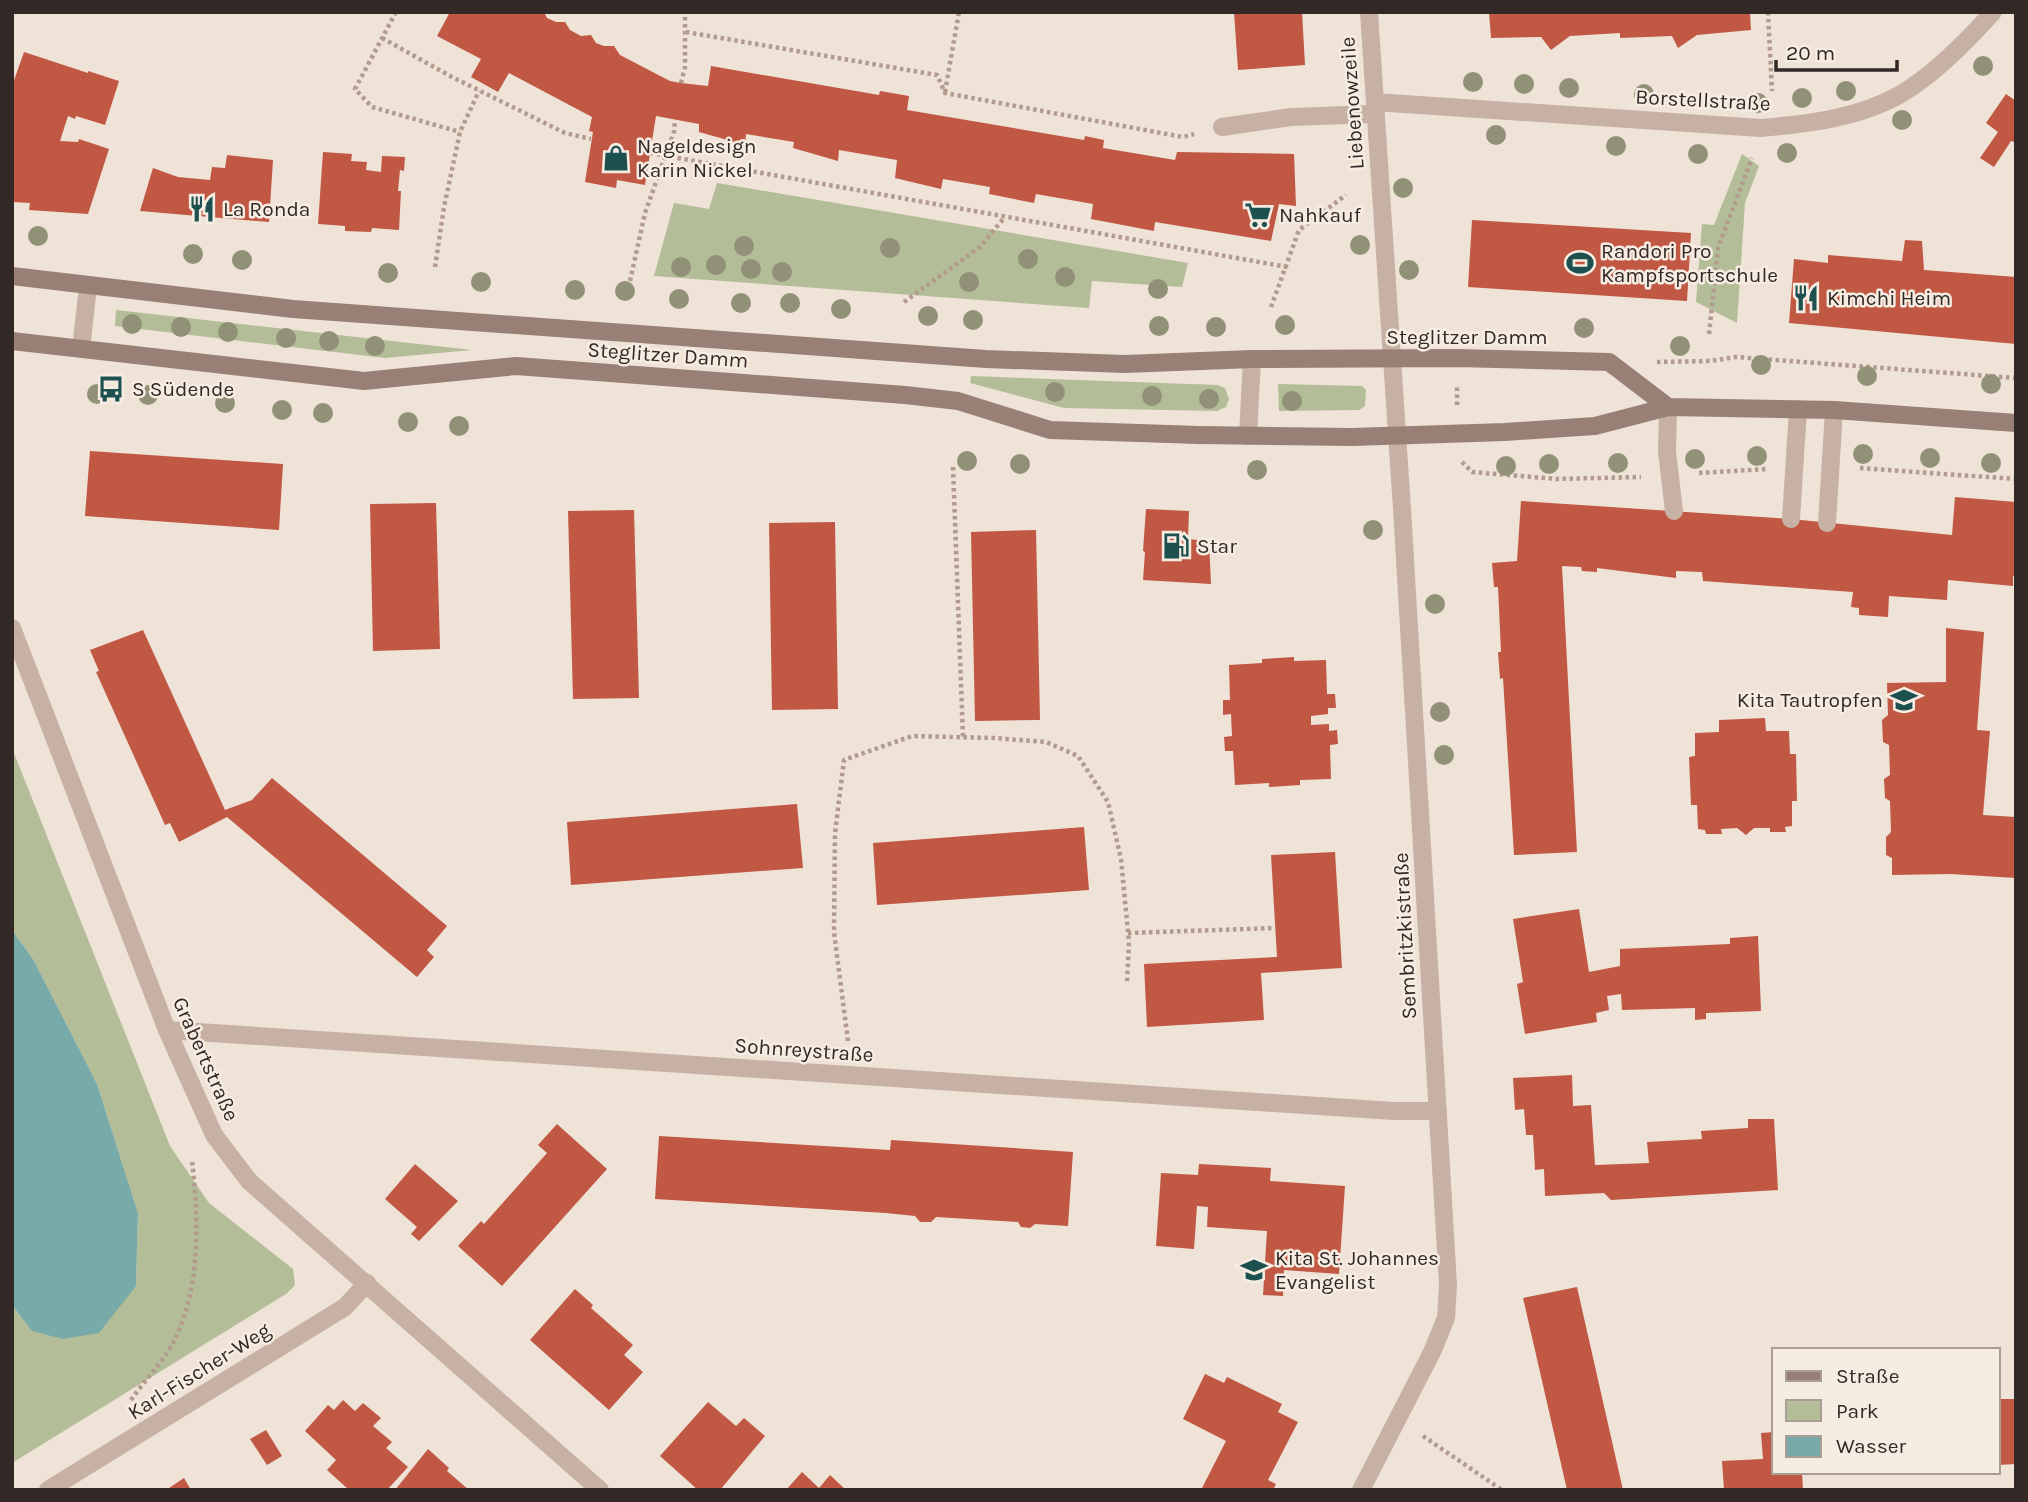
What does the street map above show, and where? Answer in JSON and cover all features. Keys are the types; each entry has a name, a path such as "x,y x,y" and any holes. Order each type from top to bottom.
{"main road":[{"name":"Steglitzer Damm","path":"12,276 293,309 986,359 1125,363 1252,359 1526,358 1609,362 1668,407"},
{"name":"Steglitzer Damm","path":"12,341 364,381 516,366 822,389 958,401 1050,430 1353,437 1506,432 1595,426 1668,407 1834,410 2016,424"}],"street":[{"name":"Liebenowzeile","path":"1369,12 1392,359"},
{"name":"Borstellstraße","path":"1222,127 1375,108 1761,128 1803,125 1846,116 1901,94 1970,38 1993,12"},
{"path":"81,349 88,286"},
{"path":"1248,436 1252,359"},
{"name":"Sembritzkistraße","path":"1361,1490 1432,1352 1446,1318 1448,1285 1392,359"},
{"path":"1668,407 1667,452 1674,510"},
{"path":"1791,519 1798,409"},
{"path":"1827,523 1834,410"},
{"name":"Grabertstraße","path":"12,628 167,1030 214,1135 249,1181 600,1490"},
{"name":"Sohnreystraße","path":"167,1030 1394,1111 1438,1111"},
{"name":"Karl-Fischer-Weg","path":"48,1490 345,1307 367,1283"}],"path":[{"path":"396,12 355,89 372,107 460,132"},
{"path":"681,83 685,67 685,12"},
{"path":"945,93 959,12"},
{"path":"1768,12 1772,91"},
{"path":"686,32 937,75 945,93"},
{"path":"382,38 479,91 565,133 592,139"},
{"path":"435,267 444,206 460,132 479,91"},
{"path":"945,93 1183,137 1222,127"},
{"path":"630,281 646,213 675,120"},
{"path":"650,153 1287,267"},
{"path":"1709,334 1718,248 1752,158"},
{"path":"1271,307 1299,230 1346,195"},
{"path":"904,302 980,247 1005,217"},
{"path":"1710,361 1736,357 2016,378"},
{"path":"1457,386 1457,405"},
{"path":"953,467 963,738"},
{"path":"1472,472 1557,479 1794,467"},
{"path":"1830,467 2016,480"},
{"path":"848,1041 834,932 835,833 844,760 912,736 1046,742 1078,757 1108,802 1121,859 1128,933 1127,982"},
{"path":"1128,933 1275,928"},
{"path":"131,1400 172,1343 190,1298 196,1240 196,1196 192,1161"},
{"path":"1423,1436 1502,1490"}],"green space":[{"path":"1742,154 1759,166 1745,203 1737,323 1696,302 1702,224 1714,225"},
{"path":"717,183 1188,263 1182,287 1092,281 1089,308 654,276 674,203 709,209"},
{"path":"116,310 472,350 385,358 115,326"},
{"path":"971,376 1218,385 1225,388 1229,399 1226,407 1217,411 1064,408 970,383"},
{"path":"1278,384 1362,386 1366,390 1365,406 1359,410 1279,411"},
{"path":"12,748 170,1146 209,1203 293,1269 295,1285 286,1294 12,1463 12,1305 32,1331 136,1286 138,1213 97,1084 33,959 12,930"}],"water":[{"path":"12,930 33,959 97,1084 138,1213 136,1286 99,1333 63,1339 32,1331 12,1305"}],"building":[{"path":"450,12 544,12 547,18 565,22 570,30 581,36 591,35 596,43 614,46 620,55 670,81 681,83 708,86 711,66 879,95 880,91 909,96 907,110 1084,140 1085,136 1104,140 1103,148 1175,160 1177,152 1294,154 1296,206 1279,204 1271,241 1155,222 1154,231 1091,219 1093,204 1036,194 1034,203 989,194 990,187 943,179 941,189 895,178 897,160 839,150 838,161 793,148 794,142 746,134 745,145 699,132 699,124 656,116 645,185 617,180 616,188 585,182 593,132 589,131 592,117 509,73 498,92 471,77 481,59 437,36"},
{"path":"1234,12 1302,12 1305,65 1238,70"},
{"path":"1489,12 1750,12 1751,30 1697,35 1678,48 1672,36 1620,38 1620,33 1570,36 1551,50 1541,37 1491,38"},
{"path":"24,52 119,81 105,125 68,116 60,141 78,142 79,139 109,149 88,214 29,210 30,203 12,202 12,86"},
{"path":"2006,94 2016,101 2016,139 2011,141 1994,167 1980,158 1998,132 1986,123"},
{"path":"323,152 352,154 351,161 367,162 366,170 381,172 382,156 405,157 404,171 400,170 398,191 401,191 399,230 372,228 371,232 345,231 345,226 318,224"},
{"path":"227,155 273,160 269,222 140,211 153,168 178,177 210,180 212,167 225,168"},
{"path":"1472,220 1691,233 1687,301 1468,287"},
{"path":"1905,240 1922,241 1924,270 2016,277 2016,344 1789,323 1794,259 1828,263 1828,255 1902,261"},
{"path":"90,451 283,464 279,530 85,516"},
{"path":"1955,497 2016,502 2016,576 2013,576 2013,586 1948,580 1947,600 1889,596 1888,617 1859,615 1859,608 1851,607 1853,592 1703,581 1702,572 1676,571 1676,578 1597,568 1597,572 1582,571 1581,567 1562,566 1577,852 1514,855 1503,678 1500,679 1498,652 1501,652 1498,587 1494,587 1492,563 1517,561 1521,501 1791,519 1952,535"},
{"path":"436,503 440,649 373,651 370,504"},
{"name":"Star","path":"1146,509 1189,511 1188,539 1209,541 1211,584 1143,580"},
{"path":"634,510 639,698 573,699 568,511"},
{"path":"835,522 838,709 772,710 769,523"},
{"path":"1036,530 1040,720 975,721 971,532"},
{"path":"1946,628 1984,632 1977,730 1990,731 1983,815 2016,817 2016,878 1950,874 1892,875 1892,858 1886,855 1886,837 1891,832 1890,801 1885,798 1884,779 1890,775 1889,745 1883,742 1882,720 1888,715 1887,683 1946,682"},
{"path":"143,630 225,810 252,800 272,778 447,926 427,950 434,957 417,977 227,817 179,842 170,823 165,825 96,672 99,671 90,650"},
{"path":"1294,657 1294,661 1326,660 1327,694 1335,694 1336,708 1328,708 1328,714 1311,716 1311,725 1329,724 1329,731 1337,730 1338,744 1330,745 1331,779 1300,780 1300,785 1269,787 1269,783 1235,785 1233,751 1225,751 1224,737 1232,736 1231,714 1223,715 1223,700 1230,700 1229,665"},
{"path":"1765,718 1766,731 1789,731 1790,754 1796,754 1797,801 1792,801 1792,826 1785,827 1786,832 1754,828 1746,835 1737,828 1721,829 1722,834 1706,834 1705,830 1698,829 1697,805 1691,805 1689,757 1695,756 1695,733 1719,732 1719,720"},
{"path":"797,804 803,868 571,885 567,822"},
{"path":"1084,827 1089,890 877,905 873,843"},
{"path":"1335,852 1342,968 1261,973 1264,1020 1147,1027 1144,964 1277,957 1271,855"},
{"path":"1579,909 1589,972 1620,966 1620,949 1730,944 1730,938 1758,936 1761,1011 1706,1013 1706,1019 1695,1020 1695,1008 1622,1010 1621,994 1607,996 1609,1010 1596,1013 1597,1022 1525,1034 1517,984 1523,982 1513,919"},
{"path":"1572,1075 1573,1106 1591,1105 1595,1165 1649,1163 1647,1142 1702,1139 1701,1131 1748,1128 1748,1119 1774,1119 1778,1190 1611,1200 1604,1193 1545,1196 1544,1169 1535,1170 1533,1135 1526,1135 1524,1109 1515,1110 1513,1078"},
{"path":"557,1124 607,1169 502,1286 458,1246 481,1221 484,1224 547,1153 538,1145"},
{"path":"659,1136 890,1150 891,1140 1073,1152 1068,1226 1035,1224 1030,1228 1021,1227 1018,1222 936,1217 931,1222 920,1222 915,1216 886,1213 655,1199"},
{"path":"415,1164 458,1201 419,1241 411,1234 417,1227 385,1199"},
{"path":"1199,1164 1271,1168 1270,1181 1345,1186 1339,1274 1284,1270 1283,1296 1263,1295 1267,1231 1207,1227 1208,1207 1197,1206 1194,1249 1156,1246 1161,1173 1198,1175"},
{"path":"1577,1287 1623,1490 1567,1490 1523,1298"},
{"path":"575,1289 593,1305 591,1308 633,1345 624,1355 643,1372 609,1410 530,1340"},
{"path":"1205,1374 1224,1383 1227,1377 1282,1404 1278,1412 1298,1422 1268,1480 1276,1484 1273,1490 1201,1490 1226,1441 1183,1419"},
{"path":"2000,1399 2016,1399 2016,1464 2000,1465"},
{"path":"343,1400 355,1411 363,1403 381,1418 373,1426 392,1442 386,1448 408,1467 387,1490 349,1490 327,1470 336,1460 305,1431 328,1405 334,1410"},
{"path":"708,1402 736,1426 744,1418 765,1436 720,1490 698,1490 660,1456"},
{"path":"266,1430 282,1456 267,1465 250,1439"},
{"path":"1772,1432 1772,1474 1802,1474 1803,1490 1724,1490 1722,1461 1763,1459 1761,1433"},
{"path":"428,1449 449,1468 447,1471 469,1490 395,1490"},
{"path":"802,1472 819,1488 830,1475 846,1490 786,1490"},
{"path":"184,1478 191,1490 166,1490"}],"place":[{"name":"Nageldesign Karin Nickel","path":"616,158"},
{"name":"La Ronda","path":"202,209"},
{"name":"Nahkauf","path":"1258,215"},
{"name":"Randori Pro Kampfsportschule","path":"1580,263"},
{"name":"Kimchi Heim","path":"1806,298"},
{"name":"S Südende","path":"111,389"},
{"name":"Star","path":"1176,546"},
{"name":"Kita Tautropfen","path":"1904,700"},
{"name":"Kita St. Johannes Evangelist","path":"1254,1270"}]}
